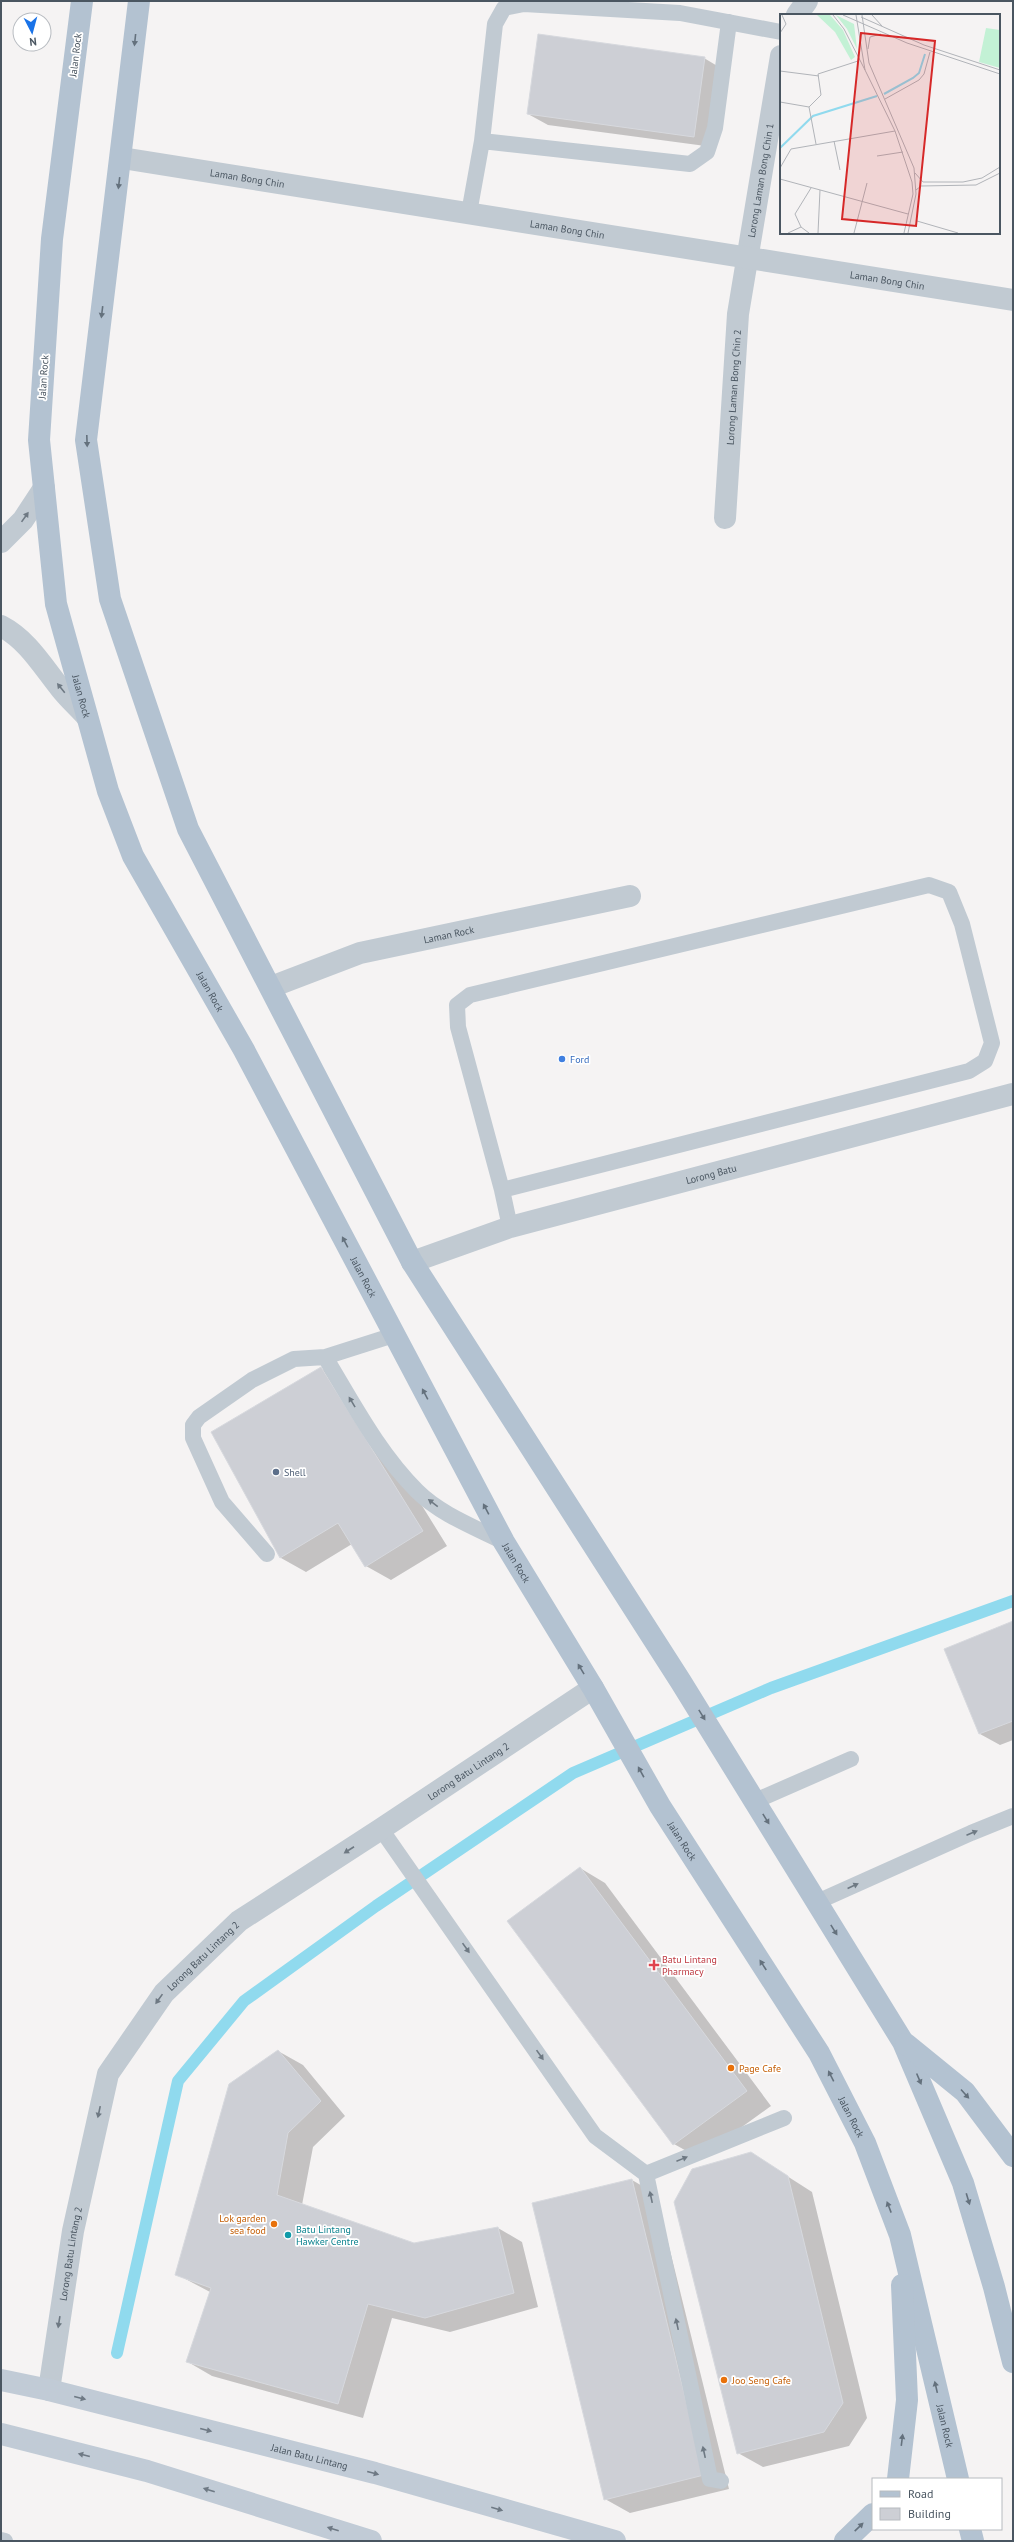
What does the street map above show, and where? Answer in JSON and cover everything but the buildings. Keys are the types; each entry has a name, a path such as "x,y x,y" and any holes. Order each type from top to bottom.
{"main road":[{"name":"Jalan Rock","path":"82,1 52,239 39,440 56,604 108,791 134,856 244,1050 504,1542 593,1688 660,1806 819,2053 865,2143 900,2235 958,2478"},
{"path":"139,1 122,158 86,440 110,599 188,829 412,1262 682,1682 903,2042 963,2183 994,2287 1013,2362"},
{"path":"903,2042 965,2092 1013,2156"},
{"path":"898,2478 907,2400 900,2235"},
{"name":"Jalan Batu Lintang","path":"1,2380 49,2390 375,2473 616,2541"},
{"path":"1,2434 147,2471 371,2541"},
{"path":"845,2541 872,2515"},
{"path":"970,2530 973,2541"}],"street":[{"path":"798,14 807,1"},
{"name":"Lorong Laman Bong Chin 1","path":"747,258 780,62"},
{"name":"Laman Bong Chin","path":"122,158 1013,300"},
{"name":"Lorong Laman Bong Chin 2","path":"725,518 738,314 747,258"},
{"path":"1,542 23,520 44,488"},
{"path":"1,626 10,631 38,658 62,689 87,717"},
{"name":"Laman Rock","path":"271,987 360,953 630,896"},
{"name":"Lorong Batu","path":"412,1262 510,1227 1013,1094"},
{"name":"Lorong Batu Lintang 2","path":"49,2390 73,2231 108,2074 164,1993 239,1921 381,1829 593,1688"}],"lane":[{"path":"469,214 482,142 494,24 504,8 524,4 680,13 780,32"},
{"path":"482,142 690,164 707,152 715,128 729,22"},
{"path":"502,1190 969,1071 985,1061 992,1043 962,924 949,892 929,885 470,995 457,1005 458,1027 502,1190 510,1227"},
{"path":"267,1554 222,1502 193,1438 193,1425 199,1417 252,1380 294,1359 325,1357 394,1335"},
{"path":"325,1357 380,1448 417,1491 446,1512 504,1542"},
{"path":"755,1801 852,1759"},
{"path":"818,1902 971,1833 1013,1816"},
{"path":"381,1829 432,1903 444,1916 595,2136 646,2174 710,2479 721,2481"},
{"path":"646,2174 784,2118"}],"waterway":[{"path":"117,2353 178,2081 244,2001 376,1906 573,1773 771,1688 1013,1601"}],"place":[{"name":"Ford","path":"562,1059"},
{"name":"Shell","path":"276,1472"},
{"name":"Batu Lintang Pharmacy","path":"654,1965"},
{"name":"Page Cafe","path":"731,2068"},
{"name":"Lok garden sea food","path":"274,2224"},
{"name":"Batu Lintang Hawker Centre","path":"288,2235"},
{"name":"Joo Seng Cafe","path":"724,2380"}]}
